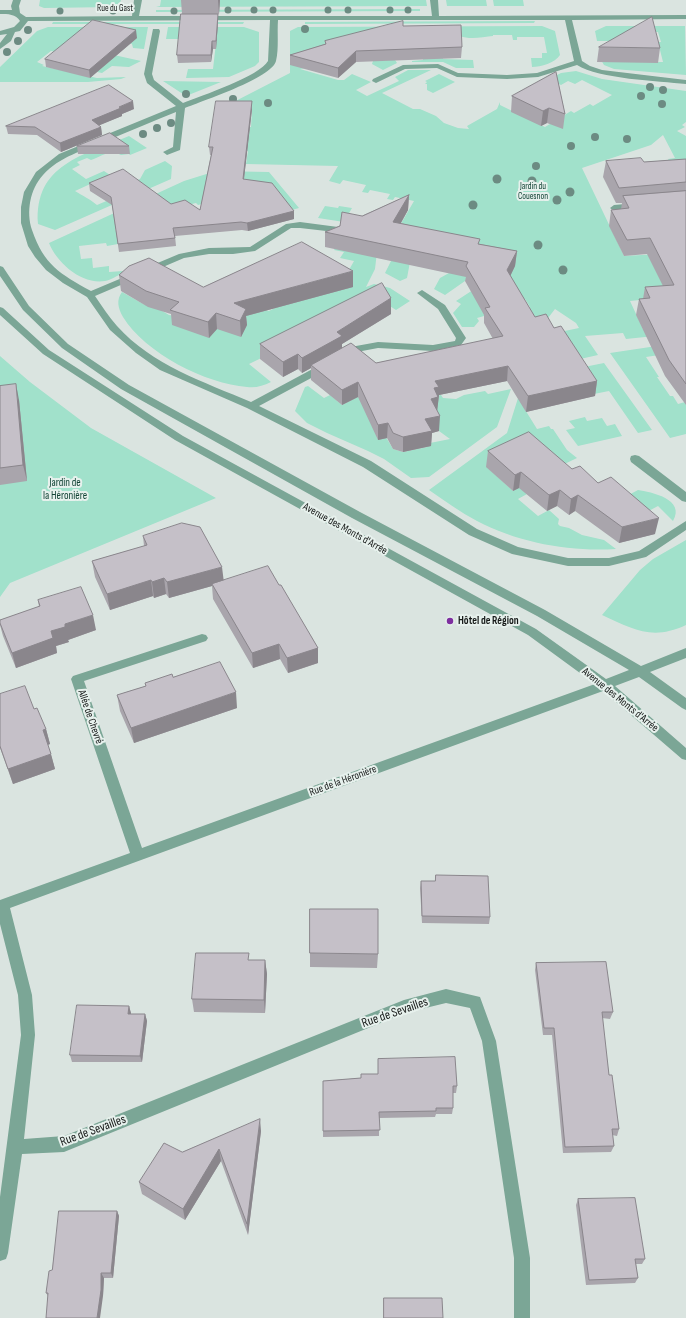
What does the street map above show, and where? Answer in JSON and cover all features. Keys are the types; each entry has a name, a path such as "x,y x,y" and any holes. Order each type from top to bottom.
{"street":[{"path":"17,0 15,6 17,14"},
{"path":"135,19 138,0"},
{"path":"434,0 436,18"},
{"path":"0,12 17,14 23,19 24,22 12,31 0,33"},
{"path":"568,17 578,62 587,68 601,72 686,82"},
{"name":"Rue du Gast","path":"23,19 686,17"},
{"path":"274,18 272,61 269,67 256,76 62,156 39,174 28,192 25,207 25,223 38,255 49,268 60,277 90,295 113,328 139,351 164,368 251,406 367,464 473,532 516,551 568,562 609,562 642,554 686,525"},
{"path":"0,47 8,39 12,31"},
{"path":"156,31 148,74 150,81 181,106"},
{"path":"376,81 403,67 438,66 457,75 507,77 538,75 578,62"},
{"path":"166,152 176,148 181,106"},
{"path":"614,208 643,206"},
{"path":"90,295 182,256 209,251 233,252 252,249 289,226 300,225 335,229"},
{"name":"Avenue des Monts d'Arrée","path":"0,269 26,308 65,346 125,387 356,515 541,613 640,671 678,698 686,706"},
{"path":"251,406 359,348 378,345 433,348 458,343 461,338 442,307 422,293"},
{"name":"Avenue des Monts d'Arrée","path":"0,310 46,352 179,438 532,632 605,685 686,755"},
{"path":"635,459 686,498"},
{"name":"Allée de Chevré","path":"138,856 77,679 202,638"},
{"name":"Rue de la Héronière","path":"1,906 686,654"},
{"path":"0,1253 15,1147 28,1035 25,995 1,906"},
{"name":"Rue de Sevailles","path":"15,1147 64,1144 404,1008 446,996 475,1002 489,1041 522,1258 522,1318"}],"green space":[{"path":"40,0 121,0 119,6 114,7 44,8 39,6"},
{"path":"161,0 426,0 427,6 156,7 160,6"},
{"path":"446,0 486,0 487,6 447,6"},
{"path":"493,0 523,0 524,6 494,6"},
{"path":"420,9 420,11 156,12 156,10"},
{"path":"535,21 534,23 305,24 305,22"},
{"path":"53,22 244,22 243,24 52,24"},
{"name":"Jardin du Couesnon","path":"542,26 555,31 560,55 548,64 539,66 532,67 531,58 542,58 542,53 547,53 544,37 517,37 517,40 513,40 512,35 493,35 472,38 460,36 442,50 443,59 473,60 474,68 456,68 443,62 412,62 423,60 422,54 390,52 397,63 383,70 372,64 373,61 388,56 300,69 338,80 344,80 352,74 371,82 356,90 367,96 399,81 395,77 408,70 431,70 382,93 413,109 420,109 436,116 444,123 458,128 469,129 467,126 497,109 500,102 500,105 545,127 571,111 574,113 590,104 593,106 612,95 582,80 575,84 568,81 561,85 549,79 561,73 576,71 602,79 686,91 686,122 682,125 685,127 677,131 686,136 686,174 677,175 668,159 675,158 663,135 651,145 582,168 624,256 660,254 672,304 659,298 630,301 643,329 674,334 626,339 623,333 585,336 598,355 513,374 555,333 579,328 576,323 555,309 545,322 537,323 529,310 530,307 525,299 477,318 479,321 474,327 462,327 453,313 461,304 456,301 476,288 488,290 399,227 414,201 395,197 393,200 387,199 390,194 370,190 368,193 362,192 366,185 343,180 340,184 329,181 338,166 246,164 248,151 242,151 249,127 251,127 252,110 220,109 290,73 290,31 298,27"},
{"path":"606,26 685,26 686,75 614,69 604,65 601,60 624,62 663,62 658,42 661,42 658,32 625,32 627,39 616,41 597,41 595,31"},
{"path":"48,27 148,27 144,49 133,48 132,44 126,42 63,54 51,51 37,62 44,65 42,66 97,78 126,77 121,79 88,82 0,82 0,67 37,31"},
{"path":"168,27 244,27 259,32 259,62 255,66 229,77 186,78 188,69 213,69 217,34 184,39 166,39"},
{"path":"105,53 141,61 129,67 112,66 102,73 72,67"},
{"path":"439,74 455,82 433,93 427,90 427,84 425,84 427,82 425,81"},
{"path":"163,81 221,82 186,96"},
{"path":"129,136 147,148 130,155 110,153 91,160 87,158 77,162 80,165 72,169 86,179 104,171 110,175 75,191 97,205 137,188 131,183 140,179 145,170 165,161 172,166 171,179 55,230 38,224 39,204 44,188 53,175 79,156"},
{"path":"216,171 269,172 299,208 288,211 209,202 198,205 196,203 171,209 144,227 115,229 118,235 118,244 107,246 106,243 79,246 81,259 92,258 93,268 109,266 109,272 123,271 116,277 105,281 88,280 71,271 58,258 49,243 184,181"},
{"path":"325,206 352,208 344,222 318,218"},
{"path":"338,244 377,252 375,269 366,287 374,284 390,288 410,301 396,310 371,294 286,346 249,364 271,382 262,386 250,387 231,385 213,380 178,364 146,343 123,317 119,307 118,301 122,292 145,305 149,303 169,315 221,324 262,309 269,311 349,270 354,261 340,258 344,252 334,250"},
{"path":"392,259 410,262 407,278 400,281 385,273"},
{"path":"449,273 469,273 465,281 445,295 434,289 440,278"},
{"path":"670,344 666,354 646,357 670,396 673,396 678,404 685,402 686,405 686,434 670,438 610,353"},
{"name":"Jardin de la Héronière","path":"0,356 30,382 91,428 216,498 10,583 0,597"},
{"path":"604,363 652,430 638,433 609,391 524,408 537,429 549,426 553,429 567,450 577,458 552,470 487,467 513,491 519,487 527,494 518,499 538,516 549,510 559,519 558,524 560,526 569,528 582,535 604,540 616,549 599,550 563,547 510,535 493,529 471,518 429,490 507,433 524,379"},
{"path":"308,386 324,398 330,395 342,405 361,395 393,449 403,452 427,447 425,444 450,439 439,431 430,414 435,396 441,395 443,398 456,399 464,395 485,391 488,394 511,389 497,427 429,477 411,478 384,459 307,423 295,411 305,387"},
{"path":"585,417 587,421 602,418 607,426 615,424 622,436 578,446 566,430 575,428 569,421"},
{"path":"638,490 658,495 671,502 675,507 676,513 673,521 658,506 643,514 623,498"},
{"path":"686,540 686,625 674,630 653,633 633,629 602,615 640,570 653,559"}],"building":[{"path":"181,14 218,14 216,41 212,41 211,55 177,55"},
{"path":"652,17 660,48 599,47"},
{"path":"93,20 136,30 89,70 45,59"},
{"path":"403,21 403,26 461,25 462,47 356,51 338,68 290,55 326,44 325,41"},
{"path":"556,72 565,114 549,108 543,111 512,96"},
{"path":"109,85 133,101 119,107 121,108 92,120 101,127 60,143 35,127 6,126"},
{"path":"216,101 252,101 243,179 272,183 294,211 247,223 241,222 173,228 175,238 118,244 111,197 89,183 123,169 171,204 185,200 200,210 213,147 209,147"},
{"path":"110,133 129,146 77,146"},
{"path":"641,158 644,162 686,159 686,182 619,188 606,161"},
{"path":"686,191 686,384 669,360 639,299 650,298 645,287 674,285 650,238 627,240 611,210 629,208 623,196"},
{"path":"409,195 393,222 480,239 478,244 517,251 507,270 535,317 546,314 554,328 561,326 597,381 528,396 508,366 435,381 439,387 434,388 438,397 431,399 440,416 425,419 432,431 403,437 393,433 388,423 378,425 358,382 342,390 311,365 351,343 376,363 503,336 485,308 490,307 466,266 468,262 325,232 340,226 342,212 362,216"},
{"path":"302,242 353,271 234,303 246,309 240,321 216,313 208,322 170,310 179,302 146,291 119,275 129,266 149,258 203,287"},
{"path":"382,283 391,298 337,332 342,336 302,358 298,354 283,362 260,344"},
{"path":"16,384 23,465 0,468 0,386"},
{"path":"529,432 572,469 580,466 598,483 611,477 659,518 622,527 578,495 571,499 560,490 549,495 521,472 515,475 488,451"},
{"path":"182,523 200,527 222,567 167,582 164,578 152,582 151,580 107,594 92,561 147,545 143,536"},
{"path":"268,566 279,585 281,585 318,648 287,658 279,644 252,653 212,584"},
{"path":"81,587 93,615 65,624 65,627 51,631 53,638 12,653 0,620 40,606 38,600"},
{"path":"220,662 236,692 131,728 117,695 146,686 145,683 172,674 173,677"},
{"path":"25,686 34,709 37,708 46,729 43,730 51,754 8,769 0,746 0,694"},
{"path":"436,875 488,876 490,917 422,916 421,881 435,881"},
{"path":"310,909 378,909 378,954 310,953"},
{"path":"196,953 249,953 248,960 265,960 264,1000 192,999"},
{"path":"606,962 613,1012 602,1012 609,1075 612,1075 619,1129 612,1129 614,1146 565,1147 554,1028 544,1028 536,963"},
{"path":"77,1005 129,1006 128,1014 145,1014 140,1056 70,1055"},
{"path":"455,1057 457,1086 453,1086 453,1108 436,1108 436,1111 379,1112 380,1130 323,1131 323,1081 361,1078 361,1074 378,1074 378,1059"},
{"path":"260,1119 247,1224 219,1149 183,1209 139,1182 164,1143 182,1152"},
{"path":"635,1198 645,1259 635,1259 638,1278 589,1280 578,1199"},
{"path":"59,1211 117,1211 111,1273 101,1273 101,1290 97,1318 46,1318 48,1293 46,1293 49,1271 52,1270"},
{"path":"384,1298 442,1298 443,1318 384,1318"}],"place":[{"name":"Hôtel de Région","path":"450,621"}]}
